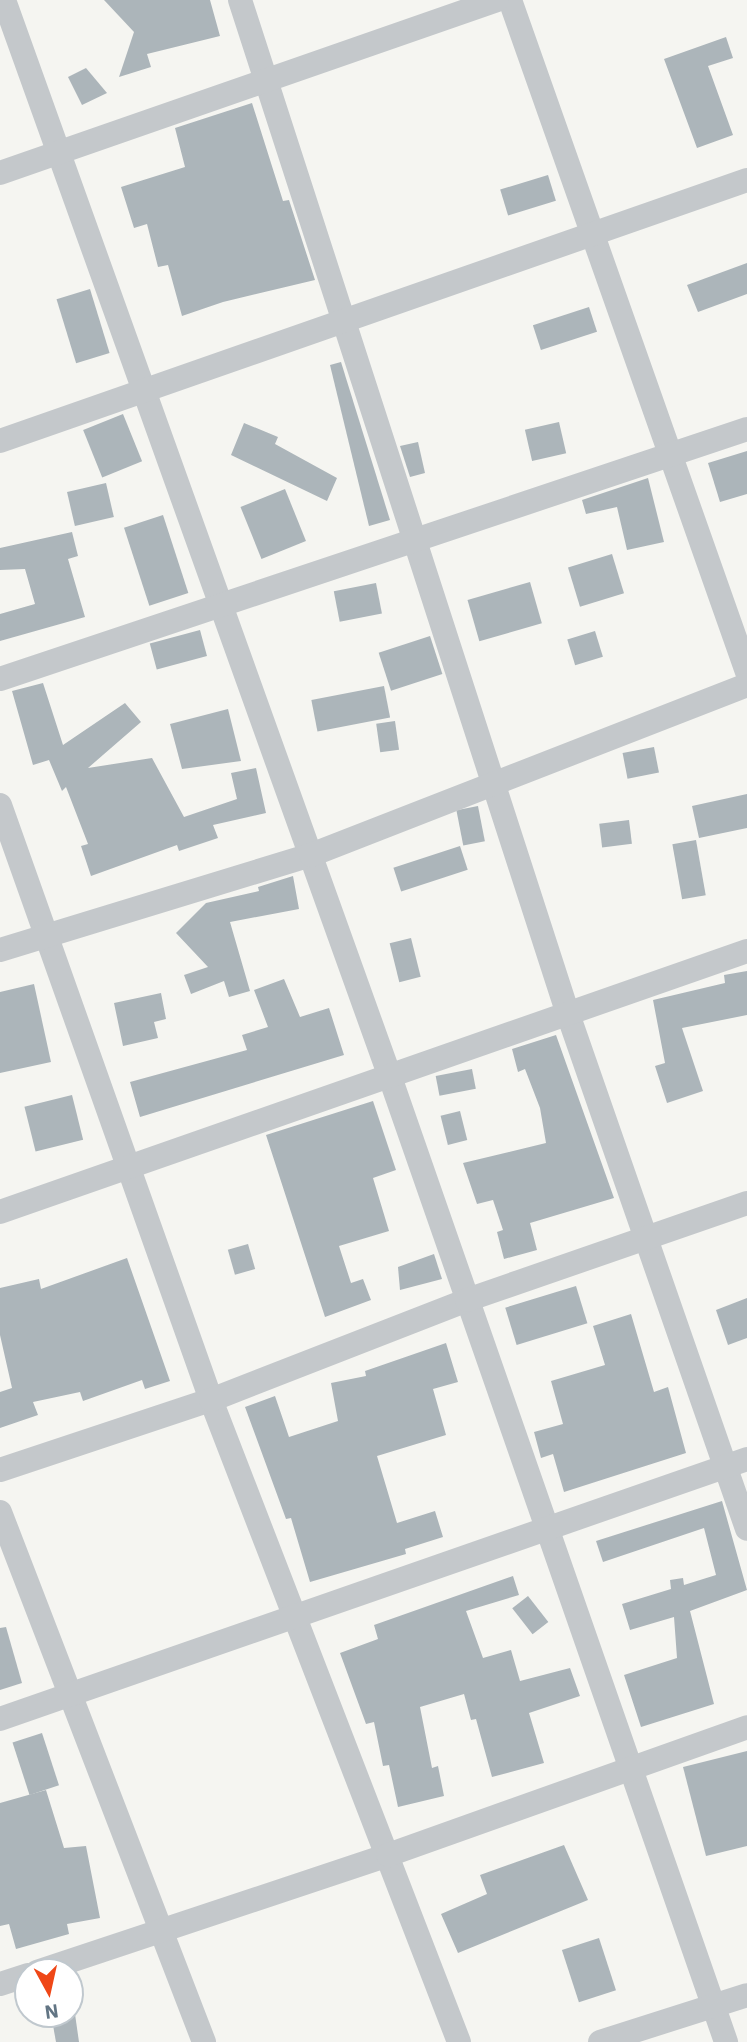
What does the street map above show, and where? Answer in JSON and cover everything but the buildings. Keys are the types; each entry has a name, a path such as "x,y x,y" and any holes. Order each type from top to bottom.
{"street":[{"path":"4,0 390,1077 726,2042"},
{"path":"240,0 346,320 568,1014 646,1240 736,1463 747,1529"},
{"path":"0,173 497,0"},
{"path":"510,0 747,672"},
{"path":"0,441 747,180"},
{"path":"0,678 223,607 747,429"},
{"path":"0,950 311,855 493,781 747,685"},
{"path":"0,805 211,1400 459,2042"},
{"path":"0,1212 747,951"},
{"path":"0,1470 211,1400 467,1300 747,1203"},
{"path":"0,1719 548,1532 736,1463"},
{"path":"0,1512 204,2042"},
{"path":"79,1958 387,1855 747,1727"},
{"path":"600,2042 747,1996"}]}
